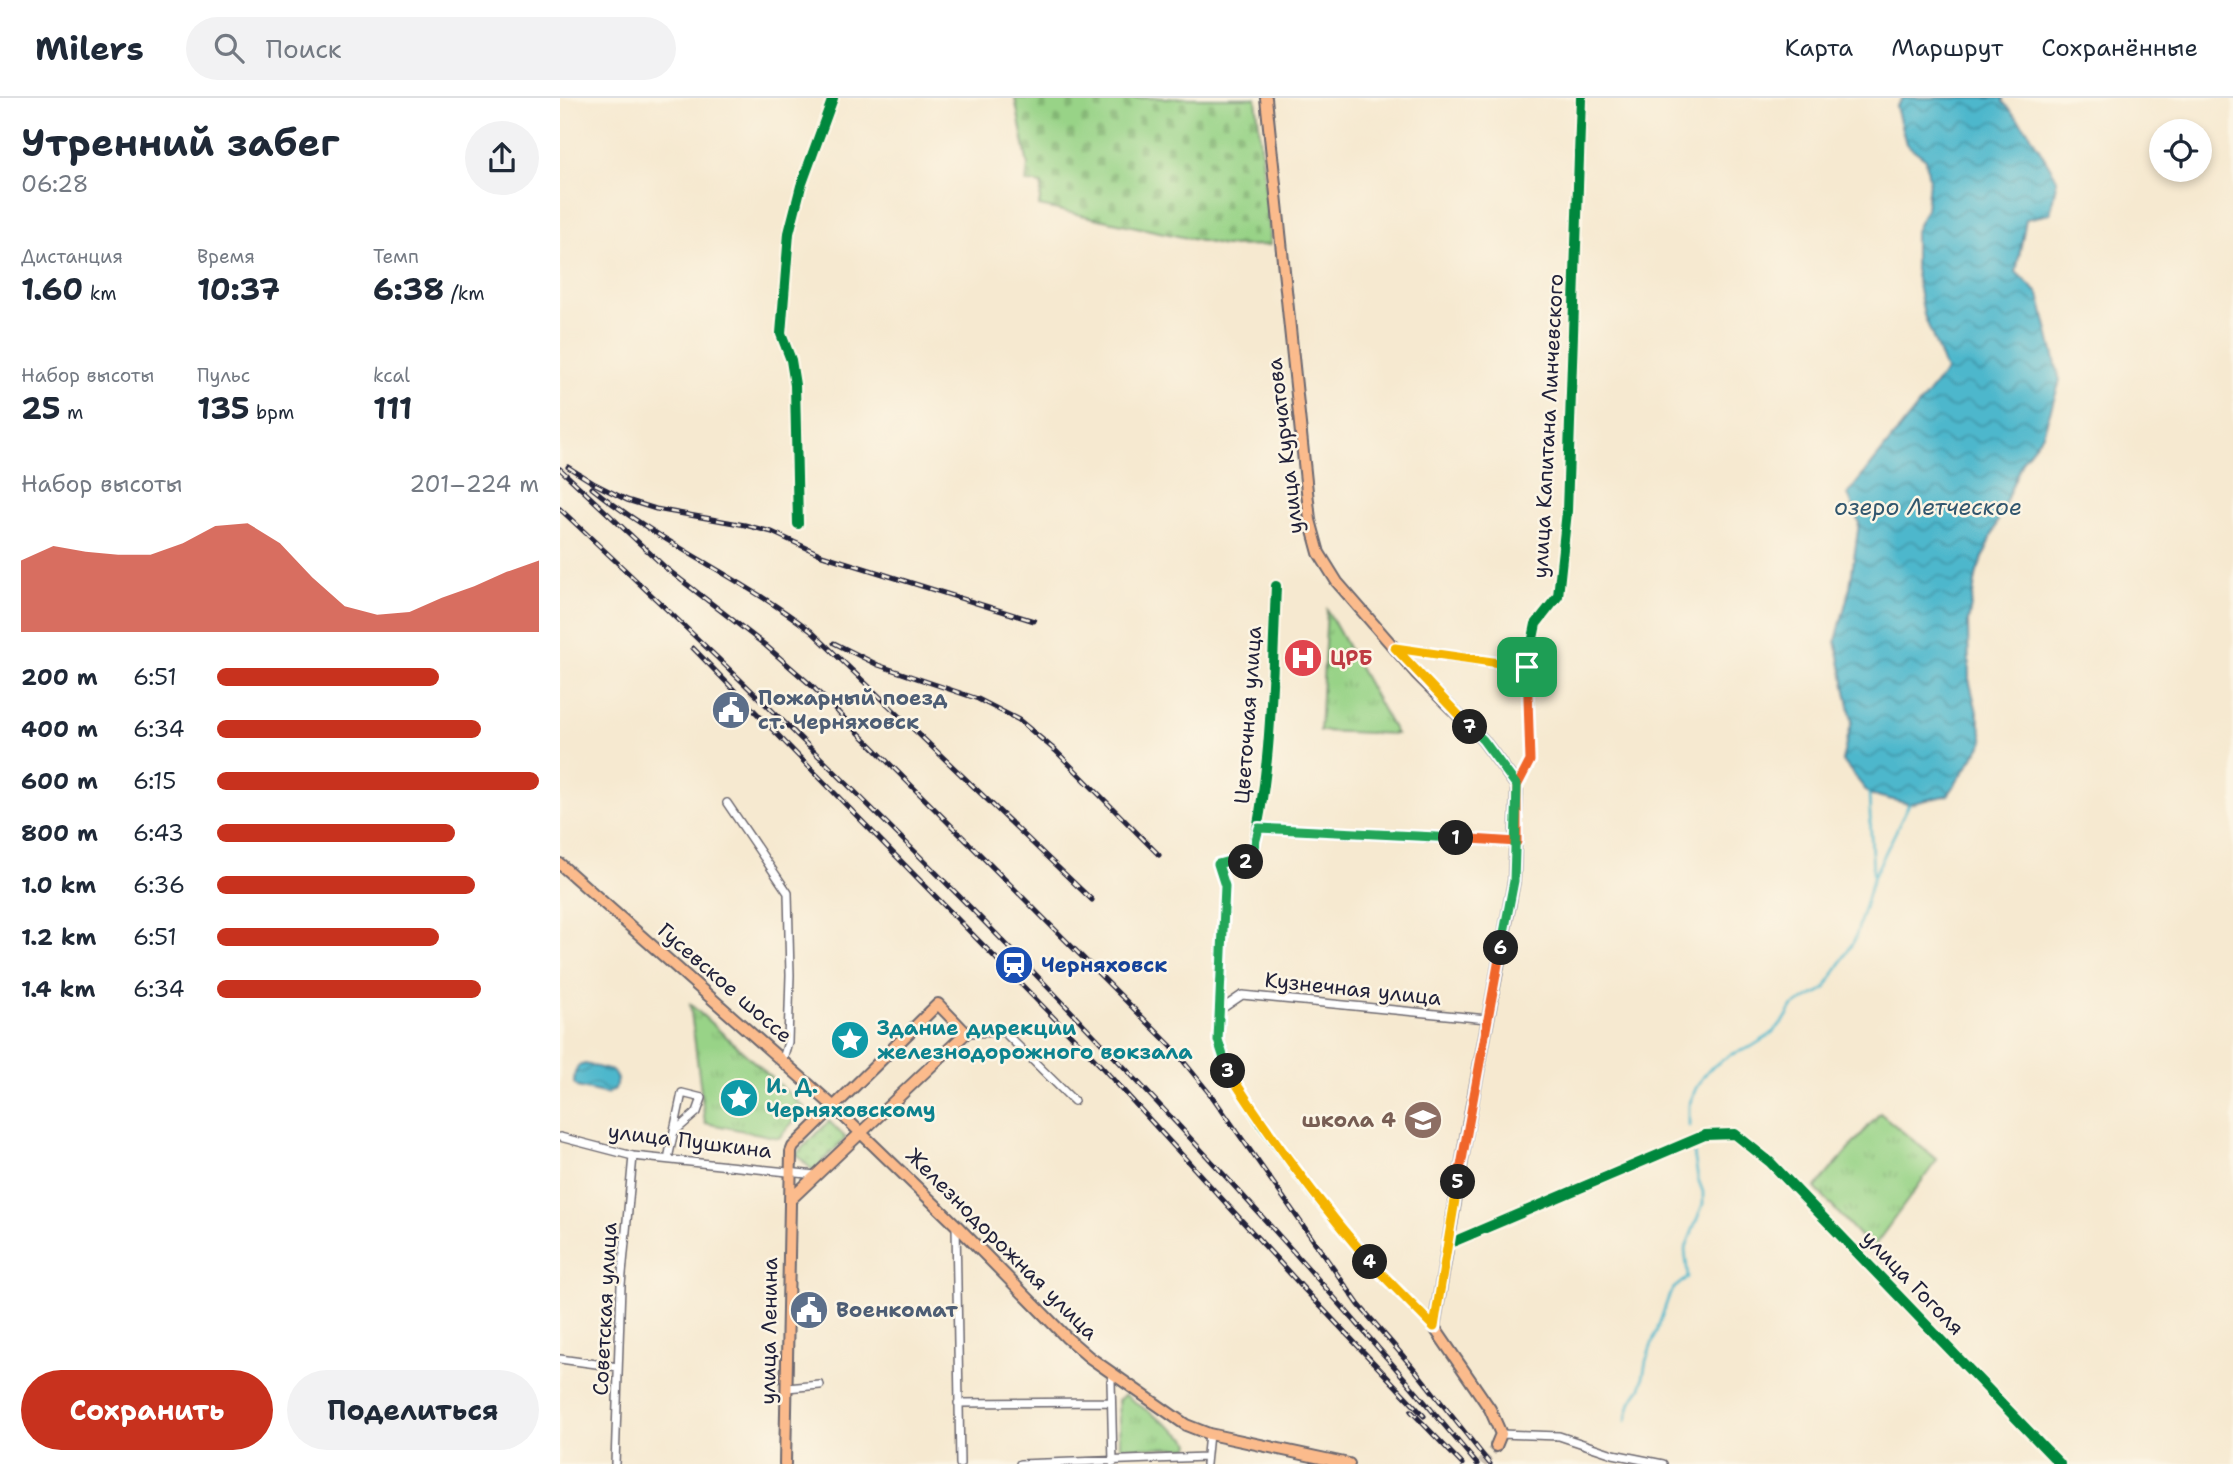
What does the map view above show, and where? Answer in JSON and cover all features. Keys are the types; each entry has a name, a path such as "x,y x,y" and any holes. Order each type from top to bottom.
{"main road":[{"name":"улица Курчатова","path":"1266,98 1310,520 1319,553 1337,582 1395,648 1483,740 1517,786"},
{"path":"1496,1446 1501,1434 1490,1409 1434,1327 1487,1019 1514,881 1517,786"},
{"name":"Гусевское шоссе","path":"560,864 783,1059 863,1133"},
{"name":"улица Ленина","path":"785,1464 791,1152 796,1142 938,1004 966,1033"},
{"path":"791,1199 966,1033"},
{"name":"Железнодорожная улица","path":"863,1133 1067,1338 1114,1375 1186,1425 1209,1434 1349,1464"}],"street":[{"path":"798,524 795,385 792,360 781,334 788,245 801,186 833,98"},
{"name":"улица Капитана Линчевского","path":"1517,786 1530,761 1527,667 1536,624 1558,596 1567,511 1581,98"},
{"name":"Цветочная улица","path":"1276,586 1269,743 1259,828 1250,863 1229,861 1218,864 1225,886 1218,1040 1225,1066 1262,1125 1315,1196 1363,1254 1434,1327"},
{"path":"1395,648 1527,667"},
{"path":"727,803 788,893 790,988 788,1042 783,1059"},
{"path":"1259,828 1517,842"},
{"name":"Кузнечная улица","path":"1220,1010 1242,995 1487,1019"},
{"path":"966,1033 1004,1032 1074,1101"},
{"path":"668,1159 682,1093 702,1098 697,1112 674,1132"},
{"name":"улица Гоголя","path":"1448,1244 1705,1135 1735,1134 1770,1162 2060,1464"},
{"name":"улица Пушкина","path":"560,1137 633,1156 817,1175"},
{"name":"Советская улица","path":"615,1464 621,1285 633,1156"},
{"path":"956,1225 960,1463"},
{"path":"560,1359 618,1367"},
{"path":"1113,1463 1111,1381 1114,1375"},
{"path":"787,1388 820,1385"},
{"path":"958,1403 1111,1402"},
{"path":"1020,1464 1206,1461 1209,1434"},
{"path":"1501,1434 1559,1436 1613,1454 1663,1464"}],"green space":[{"path":"1015,98 1256,98 1271,245 1224,246 1039,206 1042,184 1026,182 1028,166"},
{"path":"1327,610 1396,734 1320,731"},
{"path":"690,1004 805,1108 779,1138 705,1123"},
{"path":"1880,1113 1937,1160 1872,1249 1815,1188"},
{"path":"829,1121 846,1138 813,1171 796,1154"},
{"path":"1125,1395 1186,1438 1190,1443 1189,1448 1120,1447 1118,1400"}],"water":[{"name":"озеро Летческое","path":"1903,98 2003,98 2003,102 2029,132 2057,179 2050,214 2026,219 2016,272 2039,294 2060,381 2043,434 2022,461 1977,572 1968,622 1969,679 1984,741 1948,795 1909,804 1869,794 1842,760 1852,721 1836,641 1850,587 1859,523 1848,494 1946,371 1924,315 1915,269 1915,231 1926,209 1929,181 1926,159 1906,144 1896,107"},
{"path":"585,1064 613,1071 617,1079 615,1089 607,1094 577,1087 574,1083 575,1072 578,1066"}],"waterway":[{"path":"1869,794 1873,875"},
{"path":"1689,1126 1689,1105 1708,1070 1730,1055 1751,1047 1770,1035 1784,1021 1793,1006 1825,989 1855,939 1873,878 1909,804"},
{"path":"1626,1421 1631,1402 1641,1388 1646,1361 1669,1296 1673,1289 1688,1277 1685,1250 1703,1204 1693,1147"}],"tunnel":[{"path":"1482,1464 1496,1446"}],"railway":[{"path":"568,467 627,500 656,509 772,532 822,555 1034,621"},
{"path":"560,469 667,569 765,645 812,686 1171,1046 1214,1099 1359,1305 1490,1464"},
{"path":"592,488 645,526 757,594 811,631 1092,900"},
{"path":"560,509 800,738 1034,972 1260,1214 1477,1464"},
{"path":"834,643 878,665 978,699 1019,720 1056,751 1159,855"},
{"path":"693,648 1099,1064 1424,1416"},
{"path":"1411,1411 1462,1464"}],"cycle path":[{"path":"798,524 795,385 791,360 781,334 789,233 801,186 833,98"},
{"path":"1517,786 1530,761 1527,667 1536,624 1558,596 1567,511 1581,98"},
{"path":"1276,586 1267,760 1250,863 1229,861 1218,864 1225,885 1218,1039 1225,1066 1262,1125 1315,1196 1371,1263 1434,1327"},
{"path":"1448,1244 1705,1135 1735,1134 1770,1162 2060,1464"}],"place":[{"name":"ЦРБ","path":"1303,658"},
{"name":"Пожарный поезд ст. Черняховск","path":"731,710"},
{"name":"Черняховск","path":"1014,965"},
{"name":"Здание дирекции железнодорожного вокзала","path":"850,1040"},
{"name":"И. Д. Черняховскому","path":"739,1098"},
{"name":"школа 4","path":"1423,1120"},
{"name":"Военкомат","path":"809,1310"}],"route":[{"path":"1527,667 1395,648 1416,673 1483,740 1517,786 1517,842 1514,881 1467,1131 1434,1327 1371,1263 1315,1196 1262,1125 1225,1066 1218,1040 1225,886 1218,864 1229,861 1250,863 1259,828 1517,842 1517,786 1530,761 1527,667"}]}
